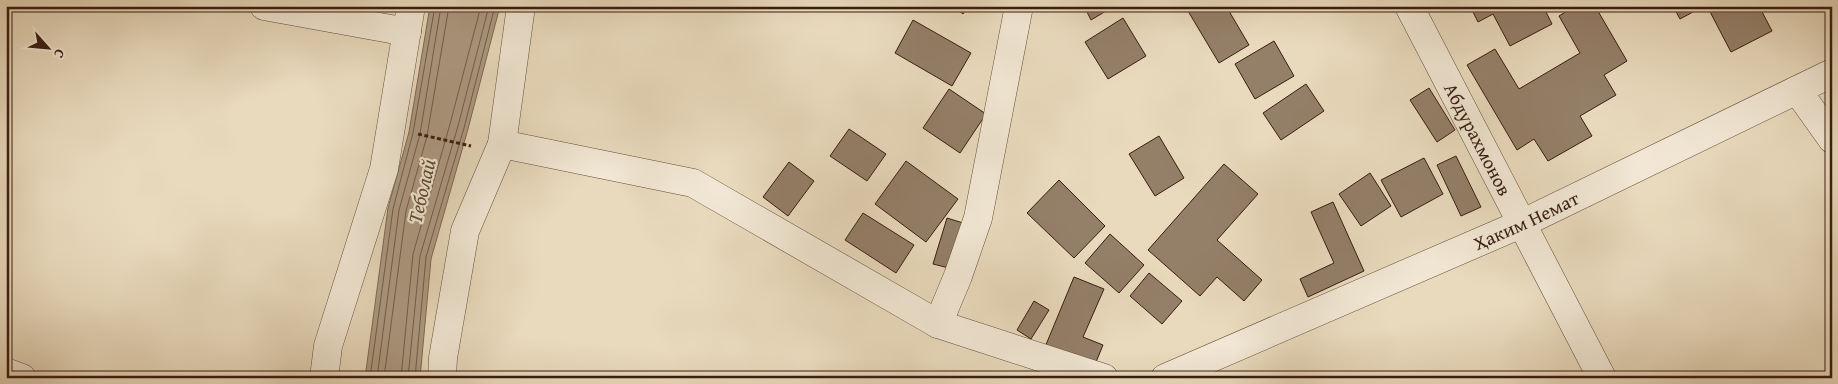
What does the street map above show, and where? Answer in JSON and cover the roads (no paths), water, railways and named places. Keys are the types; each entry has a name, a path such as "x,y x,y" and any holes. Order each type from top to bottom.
{"street":[{"path":"264,6 409,19 384,169 328,346 324,378"},
{"path":"442,378 443,358 465,231 502,144 521,6"},
{"path":"938,324 958,276 978,218 1019,6"},
{"name":"Абдурахмонов","path":"1409,6 1602,378"},
{"name":"Ҳаким Немат","path":"1165,378 1523,223 1832,73"},
{"path":"1797,90 1832,139"},
{"path":"502,144 693,182 938,324 1104,378"},
{"path":"1198,378 1215,356"},
{"path":"6,372 22,378"}],"water":[{"name":"Теболай","path":"430,6 500,6 431,259 420,378 365,378 388,208 409,132"}]}
